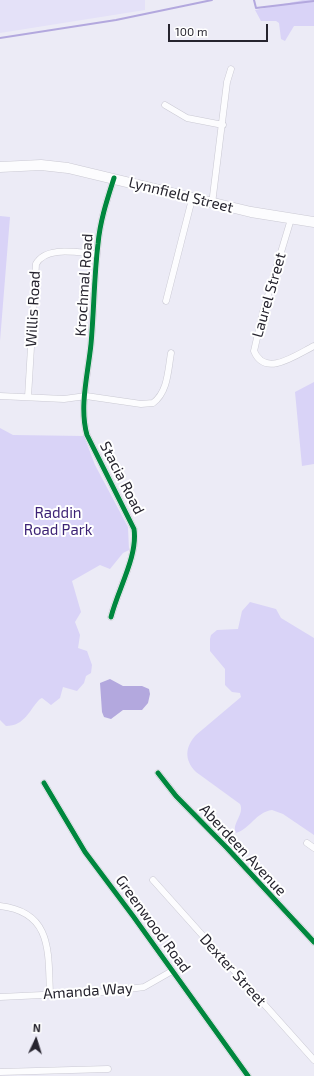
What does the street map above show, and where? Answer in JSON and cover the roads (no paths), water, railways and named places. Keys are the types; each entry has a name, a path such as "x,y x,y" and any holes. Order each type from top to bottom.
{"main road":[{"name":"Lynnfield Street","path":"0,167 54,166 114,178 212,204 314,222"}],"street":[{"path":"212,204 227,82 231,69"},
{"path":"165,104 187,118 222,125"},
{"name":"Krochmal Road","path":"86,396 93,326 97,254 101,222 114,178"},
{"path":"166,301 192,199"},
{"name":"Laurel Street","path":"291,219 263,312 254,351 259,361 264,364 275,364 314,346"},
{"name":"Willis Road","path":"28,397 36,264 42,256 51,253 97,254"},
{"path":"0,396 64,399 86,396 141,404 153,403 161,396 165,386 171,353"},
{"name":"Stacia Road","path":"86,396 84,418 86,435 134,529 135,537 133,553 116,598 111,617"},
{"name":"Aberdeen Avenue","path":"158,772 176,796 227,848 314,942"},
{"name":"Greenwood Road","path":"44,784 85,852 248,1076"},
{"path":"307,843 314,848"},
{"name":"Dexter Street","path":"153,880 314,1060"},
{"path":"0,906 13,907 26,912 36,921 43,932 47,945 50,994"},
{"name":"Amanda Way","path":"0,997 106,992 144,988 172,971"},
{"path":"0,1072 23,1074 108,1068"}],"waterway":[{"path":"0,38 116,20 212,0"},
{"path":"254,0 256,8 314,1"}],"park label":[{"name":"Raddin Road Park","path":"58,522"}]}
